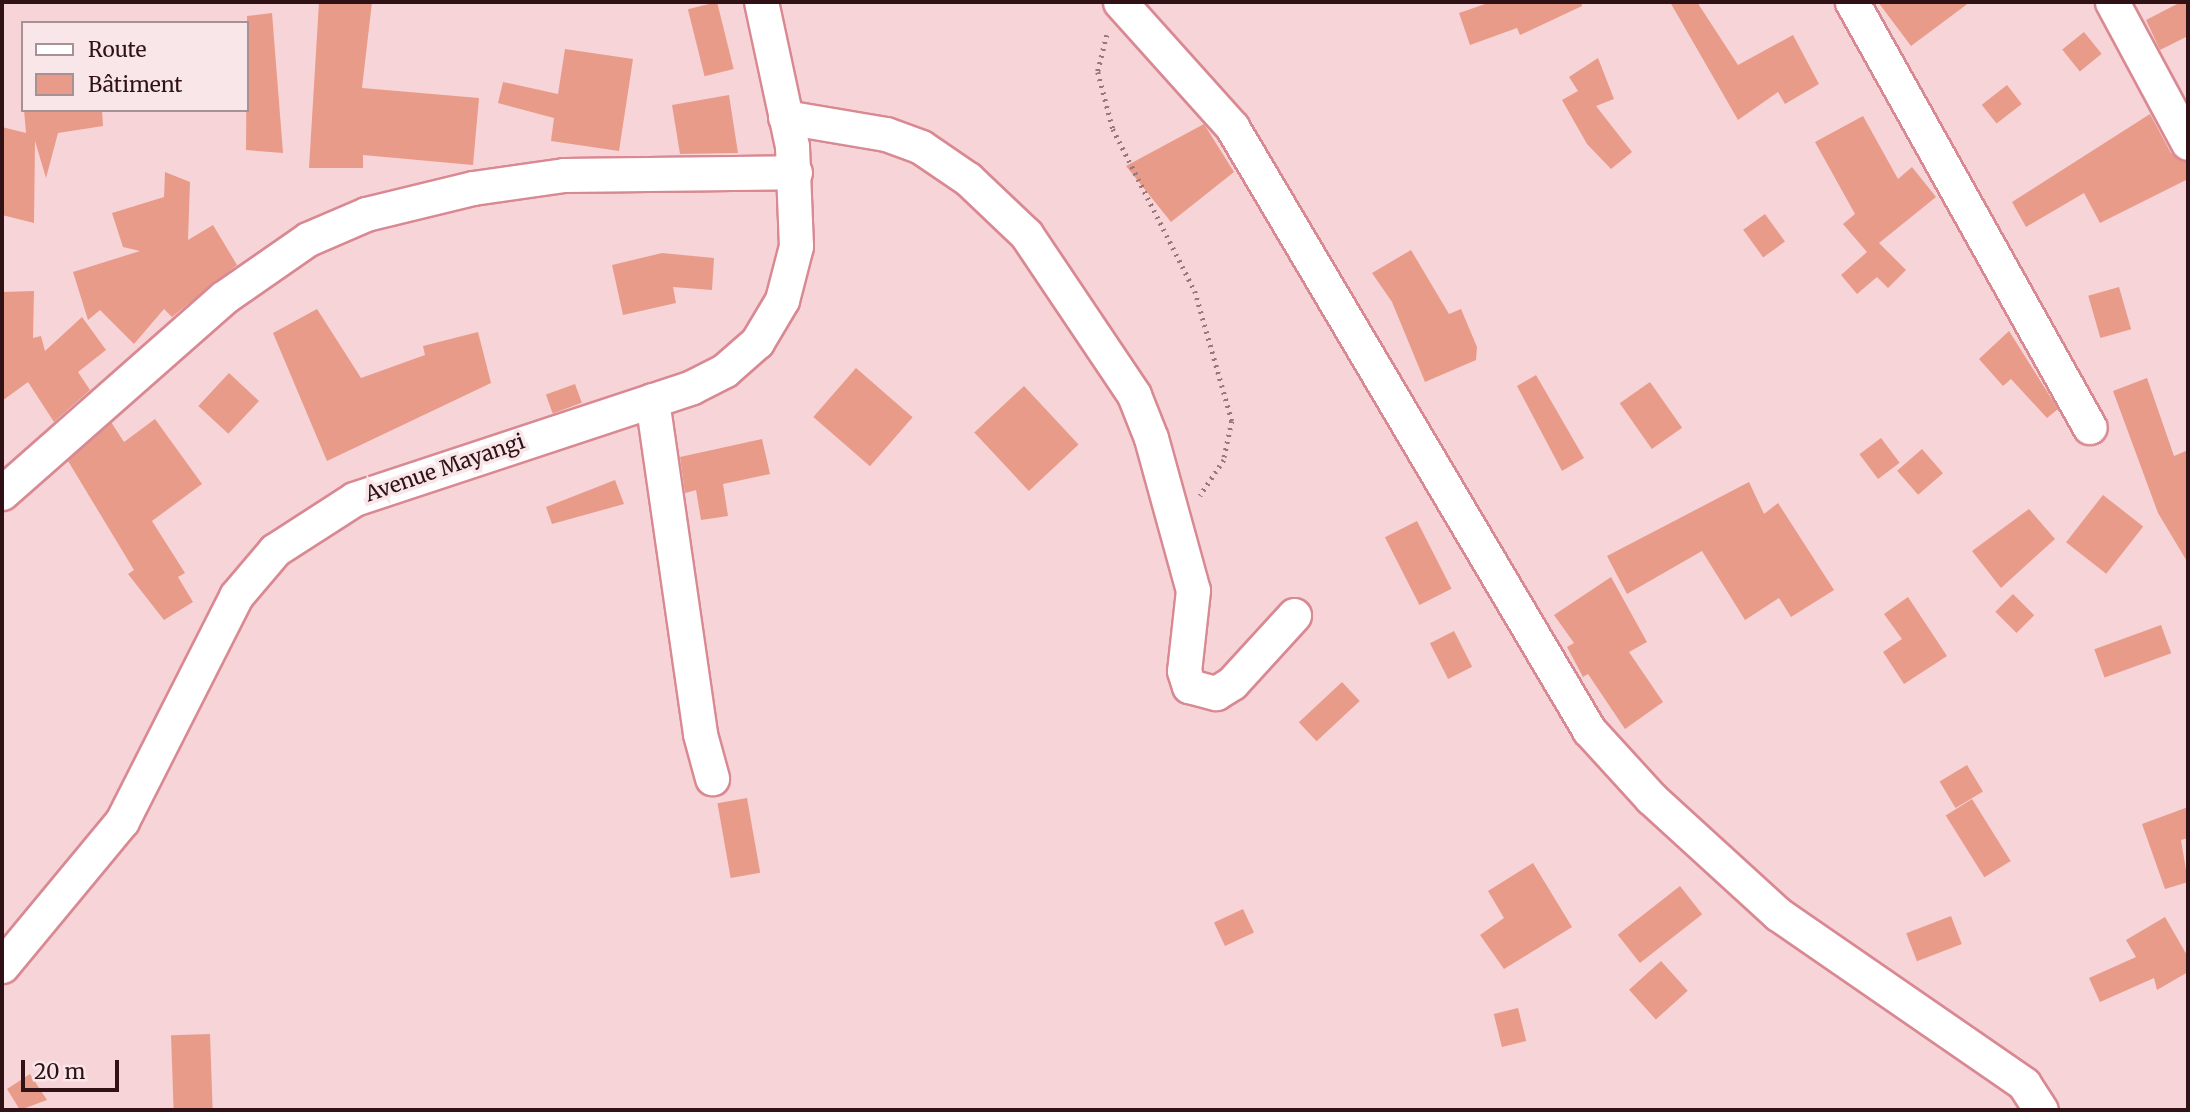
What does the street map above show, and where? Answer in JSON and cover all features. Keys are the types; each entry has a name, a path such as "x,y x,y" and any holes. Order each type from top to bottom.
{"street":[{"name":"Avenue Mayangi","path":"2,966 122,821 236,596 275,550 354,499 652,400 725,370 757,342 782,300 796,246 795,172 761,2"},
{"path":"1852,2 2090,427"},
{"path":"2112,2 2188,143"},
{"path":"1122,4 1232,127 1567,701 1589,730 1651,798 1778,914 2024,1084 2041,1110"},
{"path":"785,117 886,134 921,147 968,179 1026,234 1134,395 1178,529 1193,590 1184,671 1189,686 1216,692 1232,683 1294,615"},
{"path":"2,493 223,298 307,239 366,214 473,188 564,175 795,172"},
{"path":"652,400 700,734 712,778"}],"path":[{"path":"1122,4 1099,55 1104,102 1122,152 1195,291 1232,421 1224,460 1178,529"}],"building":[{"path":"319,2 372,2 362,88 479,98 473,165 363,155 363,168 309,168"},
{"path":"717,2 734,69 705,76 688,9"},
{"path":"1491,2 1581,2 1582,6 1520,35 1517,28 1470,45 1459,13"},
{"path":"1670,2 1697,2 1738,65 1793,35 1819,84 1785,104 1778,92 1738,120"},
{"path":"1878,2 1970,2 1911,46"},
{"path":"2181,2 2188,2 2188,36 2160,50 2146,20"},
{"path":"272,13 283,153 246,150 247,16"},
{"path":"2084,32 2102,54 2080,71 2062,50"},
{"path":"565,49 633,59 619,151 551,141 554,118 498,103 503,82 558,94"},
{"path":"1598,58 1614,99 1596,106 1632,152 1611,169 1587,144 1562,100 1578,91 1569,77"},
{"path":"2007,85 2022,104 1997,124 1982,105"},
{"path":"729,95 738,153 680,154 672,105"},
{"path":"24,112 102,112 103,126 58,133 46,178 35,141 34,223 2,215 2,127 26,133"},
{"path":"2150,114 2171,153 2188,162 2188,179 2100,223 2084,193 2026,227 2012,202"},
{"path":"1863,116 1898,179 1912,167 1936,197 1879,243 1906,270 1888,288 1877,277 1857,294 1841,275 1867,252 1843,224 1855,214 1815,142"},
{"path":"1204,124 1234,172 1171,222 1126,166"},
{"path":"165,172 190,182 188,240 213,225 237,265 172,317 164,309 134,344 100,310 88,320 73,272 140,251 123,247 112,213 164,197"},
{"path":"1765,214 1785,242 1763,257 1743,230"},
{"path":"1411,250 1449,314 1461,309 1477,347 1476,360 1425,382 1392,302 1372,273"},
{"path":"662,253 714,258 712,290 673,287 676,303 623,315 612,265"},
{"path":"2119,287 2131,329 2100,338 2088,296"},
{"path":"34,291 33,338 41,336 45,351 82,317 106,350 78,372 90,390 54,422 28,382 2,401 2,292"},
{"path":"317,309 361,378 425,355 423,346 478,332 491,383 327,461 273,333"},
{"path":"2009,331 2058,409 2047,418 2011,379 2003,386 1979,359"},
{"path":"856,368 913,417 870,466 813,417"},
{"path":"229,373 259,401 228,434 198,406"},
{"path":"1536,375 1584,458 1562,471 1517,386"},
{"path":"2147,378 2174,456 2188,450 2188,563 2158,513 2113,391"},
{"path":"1650,382 1682,428 1652,449 1620,403"},
{"path":"575,384 582,403 553,413 546,395"},
{"path":"1024,386 1079,445 1029,491 974,432"},
{"path":"155,419 202,484 152,521 185,573 178,577 193,602 164,620 128,574 134,570 68,461 111,422 124,442"},
{"path":"1881,438 1900,463 1878,479 1859,454"},
{"path":"762,439 770,474 723,484 728,516 701,520 696,490 685,493 680,457"},
{"path":"1922,449 1943,473 1918,495 1897,471"},
{"path":"615,480 624,504 552,524 546,507"},
{"path":"1749,482 1764,514 1778,503 1834,590 1791,617 1779,598 1745,620 1702,551 1627,594 1607,556"},
{"path":"2103,495 2143,526 2106,574 2066,542"},
{"path":"2029,509 2055,539 2001,588 1972,551"},
{"path":"1417,521 1452,589 1419,605 1385,537"},
{"path":"1611,577 1647,642 1629,652 1663,702 1625,729 1588,674 1583,677 1567,647 1574,643 1554,615"},
{"path":"2013,594 2034,615 2017,633 1995,612"},
{"path":"1908,597 1947,656 1904,684 1883,652 1902,639 1884,614"},
{"path":"2161,625 2171,653 2105,677 2094,649"},
{"path":"1454,631 1472,667 1448,679 1430,643"},
{"path":"1342,682 1360,701 1317,741 1299,722"},
{"path":"1967,765 1983,792 1956,808 1940,781"},
{"path":"747,798 760,873 731,878 717,803"},
{"path":"1972,799 2011,861 1984,877 1946,815"},
{"path":"2188,807 2188,838 2181,840 2188,882 2165,889 2142,824"},
{"path":"1533,863 1572,927 1504,969 1480,935 1504,918 1488,891"},
{"path":"1680,886 1702,914 1640,963 1618,935"},
{"path":"1243,909 1254,933 1225,946 1214,923"},
{"path":"1951,916 1962,944 1917,961 1906,933"},
{"path":"2165,917 2188,957 2188,972 2157,990 2154,978 2100,1002 2089,978 2136,957 2126,940"},
{"path":"1661,961 1688,991 1656,1019 1629,990"},
{"path":"1518,1008 1526,1041 1502,1047 1494,1014"},
{"path":"210,1034 213,1110 174,1110 171,1035"},
{"path":"30,1074 47,1100 20,1110 7,1089"}]}
